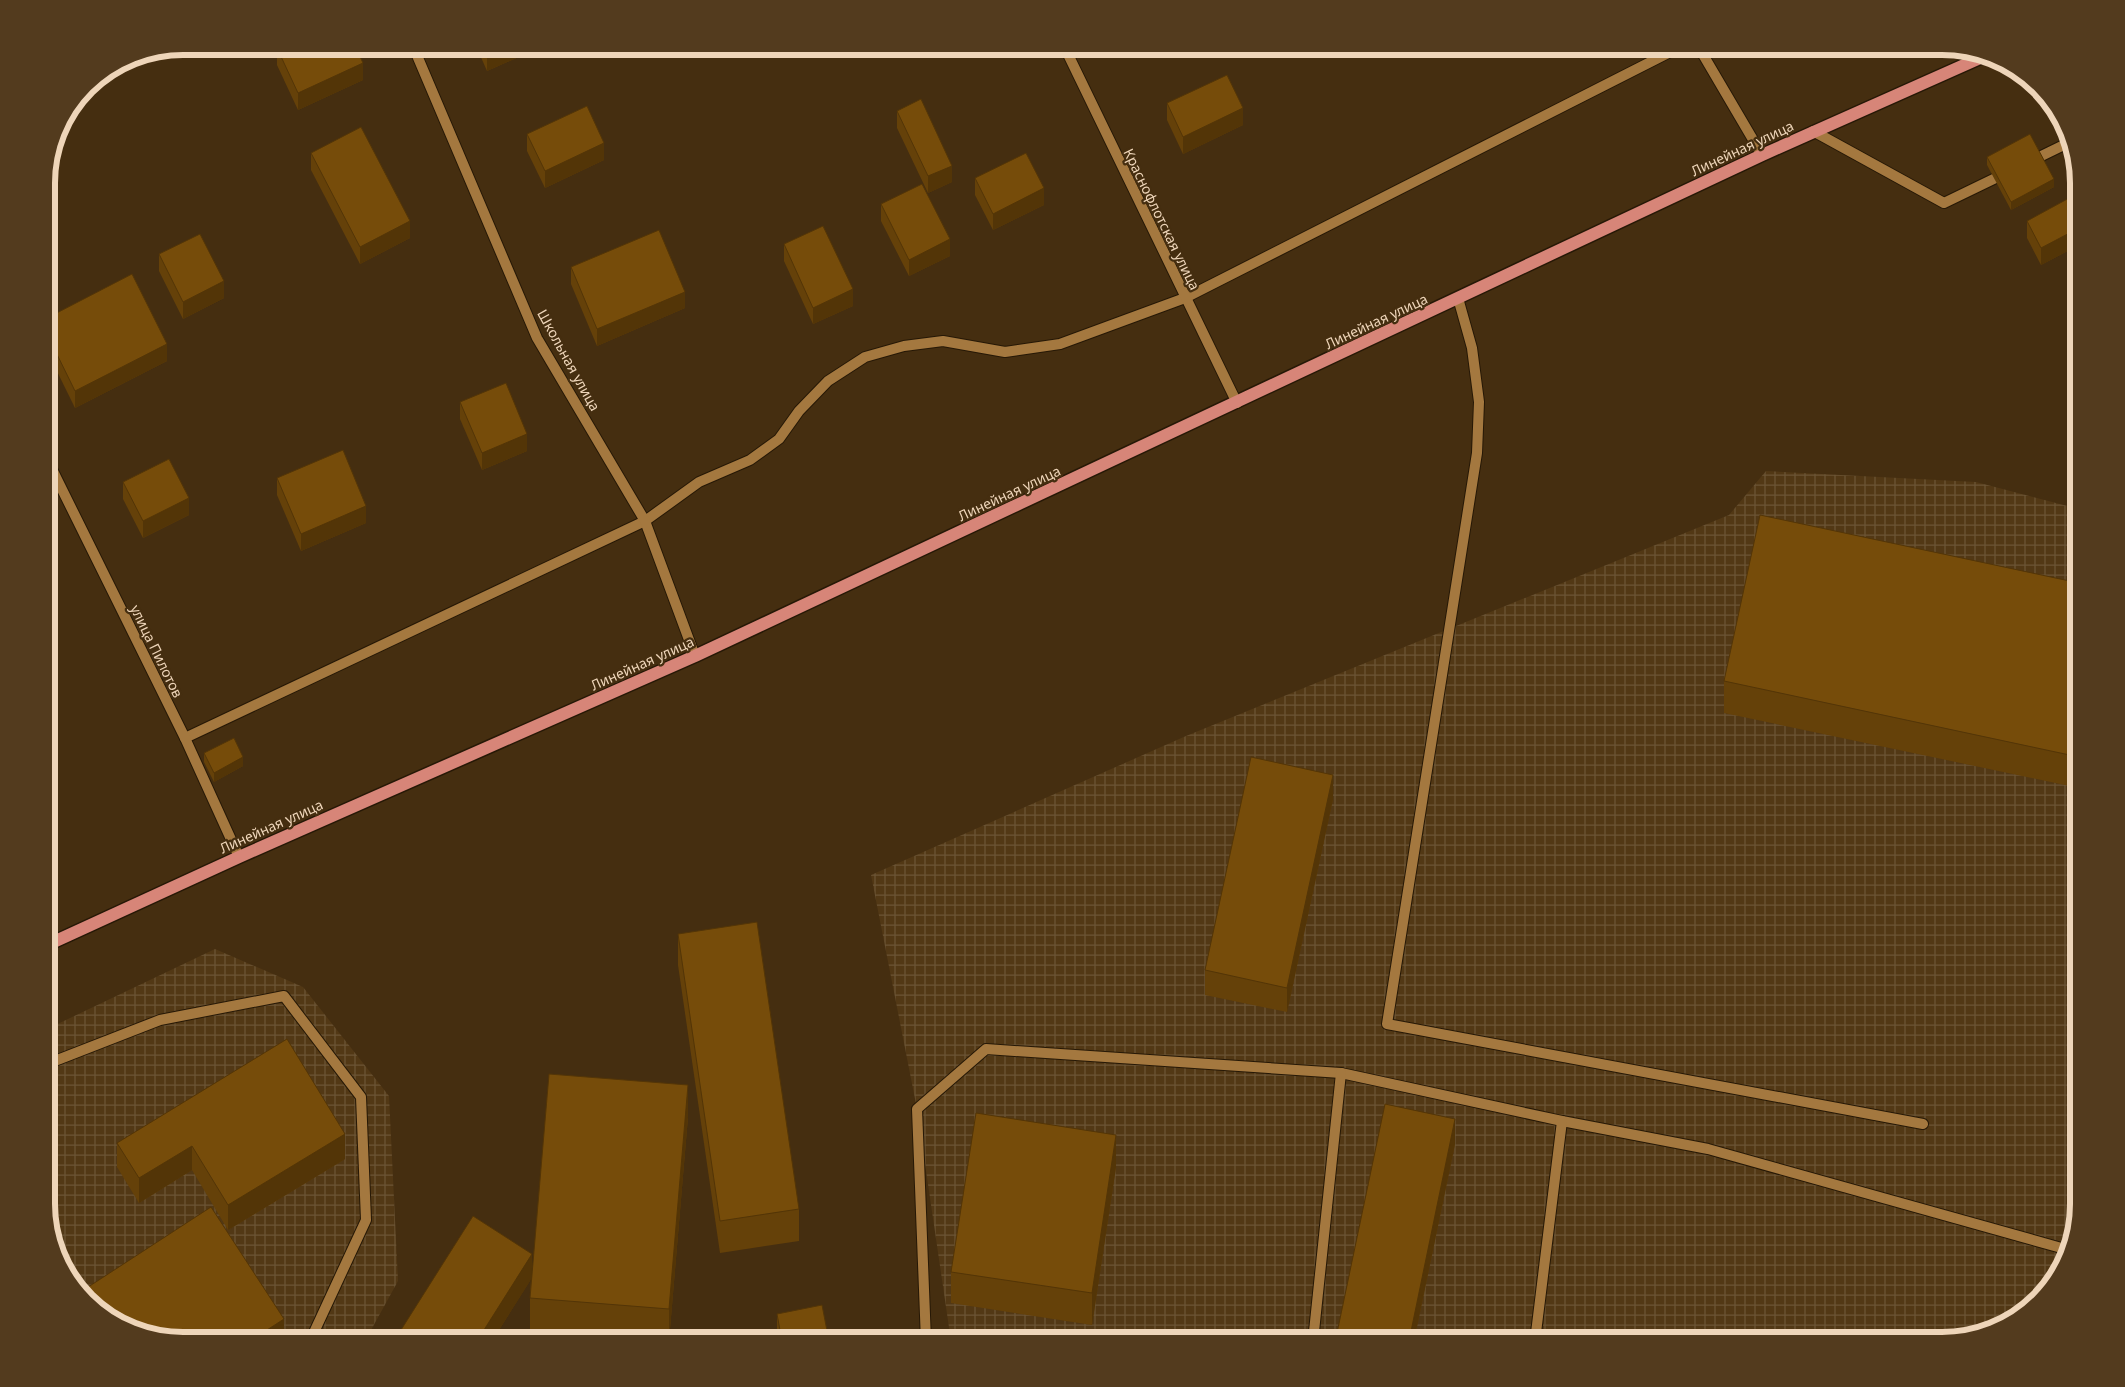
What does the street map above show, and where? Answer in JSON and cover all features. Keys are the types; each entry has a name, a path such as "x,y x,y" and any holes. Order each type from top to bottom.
{"main road":[{"name":"Линейная улица","path":"55,941 239,857 695,656 1813,131 1976,60"}],"street":[{"name":"Школьная улица","path":"417,55 537,338 645,521 695,656"},
{"name":"Краснофлотская улица","path":"1068,55 1237,403"},
{"path":"184,738 645,521 699,482 758,455 779,439 799,411 828,381 865,357 904,346 943,341 1005,352 1060,344 1185,298 1664,55"},
{"path":"1703,55 1762,155"},
{"path":"1813,131 1944,203 2064,145"},
{"path":"1458,298 1472,348 1479,402 1477,453 1388,1024 1923,1124"},
{"name":"улица Пилотов","path":"55,478 184,738 239,857"},
{"path":"55,1061 160,1020 284,996 361,1097 366,1220 314,1332"},
{"path":"926,1332 917,1109 986,1049 1342,1073 1562,1121 1708,1150 2062,1248"},
{"path":"1315,1332 1342,1073"},
{"path":"1536,1332 1562,1121"}],"shaded area":[{"path":"1766,471 1976,482 2070,507 2070,1204 2066,1237 2057,1261 2033,1295 2006,1315 1991,1322 1975,1328 1942,1332 950,1332 917,1109 871,875 1186,736 1729,515"},
{"path":"215,949 303,987 389,1096 398,1281 370,1332 166,1331 150,1328 126,1319 92,1295 72,1268 57,1229 55,1213 55,1025"}],"building":[{"path":"280,55 359,55 363,63 298,93"},
{"path":"1227,75 1243,108 1183,137 1167,103"},
{"path":"921,99 952,166 928,176 897,111"},
{"path":"587,106 604,143 545,171 527,134"},
{"path":"361,127 410,221 360,247 311,153"},
{"path":"2030,134 2054,179 2011,202 1987,157"},
{"path":"1026,153 1044,188 993,214 975,178"},
{"path":"922,184 950,239 909,260 881,204"},
{"path":"2070,198 2070,233 2041,248 2027,221"},
{"path":"823,226 853,289 813,308 784,244"},
{"path":"659,230 685,292 597,329 571,267"},
{"path":"200,234 224,281 183,302 159,254"},
{"path":"132,274 167,344 75,391 55,350 55,314"},
{"path":"506,383 527,434 482,453 460,402"},
{"path":"343,450 366,506 301,534 277,478"},
{"path":"169,459 189,498 143,521 123,482"},
{"path":"1760,515 2070,581 2070,755 1724,681"},
{"path":"234,738 243,757 214,773 204,753"},
{"path":"1251,757 1333,775 1287,988 1205,970"},
{"path":"757,922 799,1209 720,1221 678,934"},
{"path":"287,1039 345,1134 228,1205 192,1146 139,1178 117,1143"},
{"path":"549,1074 688,1085 669,1309 530,1298"},
{"path":"1385,1104 1455,1119 1411,1332 1337,1332"},
{"path":"976,1113 1116,1135 1092,1293 951,1272"},
{"path":"211,1207 284,1319 264,1332 166,1331 150,1328 126,1319 105,1306 86,1288"},
{"path":"473,1216 532,1254 483,1332 400,1332"},
{"path":"822,1305 827,1332 780,1332 777,1314"}]}
